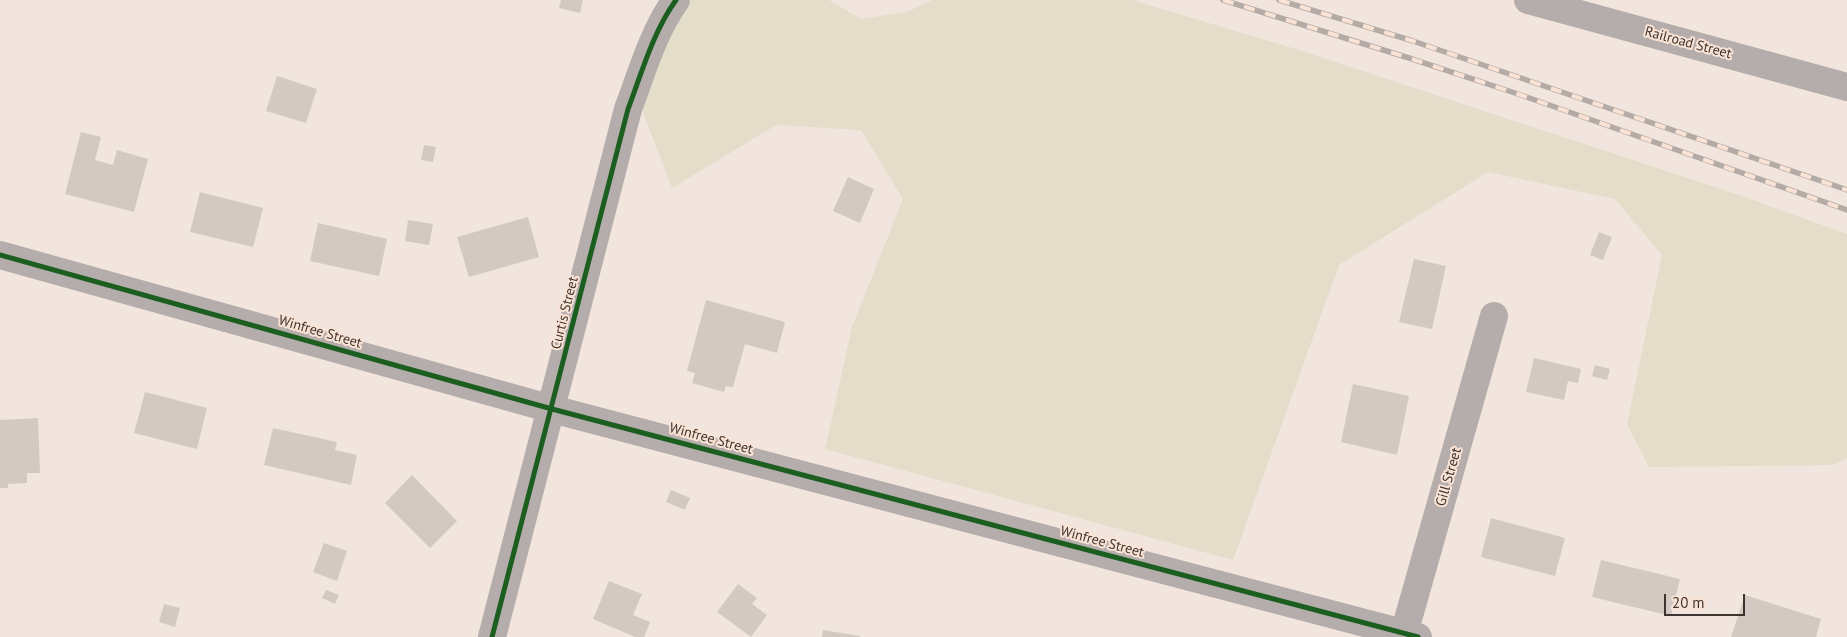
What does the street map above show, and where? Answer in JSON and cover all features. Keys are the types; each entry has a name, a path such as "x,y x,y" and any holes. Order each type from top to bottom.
{"street":[{"name":"Curtis Street","path":"492,637 628,109 655,37 668,10 676,0"},
{"name":"Railroad Street","path":"1528,0 1570,5 1847,87"},
{"name":"Winfree Street","path":"0,255 552,409 1408,636"},
{"name":"Gill Street","path":"1408,636 1494,316"}],"shaded area":[{"path":"692,0 829,0 861,19 907,12 932,0 1132,0 1299,50 1739,195 1847,234 1847,458 1832,465 1649,467 1627,424 1662,255 1615,199 1488,172 1339,265 1233,560 825,449 852,327 903,199 861,130 776,125 672,188 642,110 668,36 683,9"}],"building":[{"path":"561,0 583,0 580,13 559,8"},
{"path":"277,76 317,89 306,123 266,111"},
{"path":"81,132 101,137 95,160 113,165 117,150 148,159 134,212 65,194"},
{"path":"424,145 436,147 433,162 421,160"},
{"path":"848,177 874,189 860,223 833,211"},
{"path":"200,192 263,208 253,247 190,232"},
{"path":"528,217 539,257 469,277 457,237"},
{"path":"408,220 433,224 429,245 405,241"},
{"path":"318,223 387,239 379,276 310,261"},
{"path":"1599,232 1612,237 1603,260 1590,255"},
{"path":"1414,259 1446,266 1432,329 1399,322"},
{"path":"706,300 785,322 777,353 745,344 733,387 726,386 724,392 692,383 695,373 687,371"},
{"path":"1534,358 1581,369 1578,383 1568,381 1564,400 1526,392"},
{"path":"1595,365 1610,369 1607,380 1592,376"},
{"path":"1353,384 1409,396 1397,455 1341,442"},
{"path":"145,392 207,408 197,449 134,433"},
{"path":"38,418 40,473 27,473 27,483 8,484 8,488 0,488 0,420"},
{"path":"273,428 337,442 335,450 357,455 351,485 264,465"},
{"path":"412,475 457,521 430,548 385,503"},
{"path":"671,490 690,498 685,510 666,502"},
{"path":"1491,518 1565,538 1555,576 1481,557"},
{"path":"324,543 347,551 337,581 313,572"},
{"path":"1601,560 1680,579 1671,616 1592,597"},
{"path":"609,581 642,594 633,615 650,622 644,637 635,637 593,619"},
{"path":"738,584 757,598 752,604 767,615 751,637 717,612"},
{"path":"326,590 339,595 335,604 322,598"},
{"path":"1745,595 1821,619 1816,637 1731,637"},
{"path":"164,604 180,608 175,627 159,622"},
{"path":"823,630 860,636 860,637 822,637"}],"railway":[{"path":"1223,0 1518,94 1847,210"},
{"path":"1279,0 1413,41 1847,190"}],"cycle path":[{"path":"492,637 628,109 654,39 676,0"},
{"path":"0,255 552,409 1418,637"}]}
